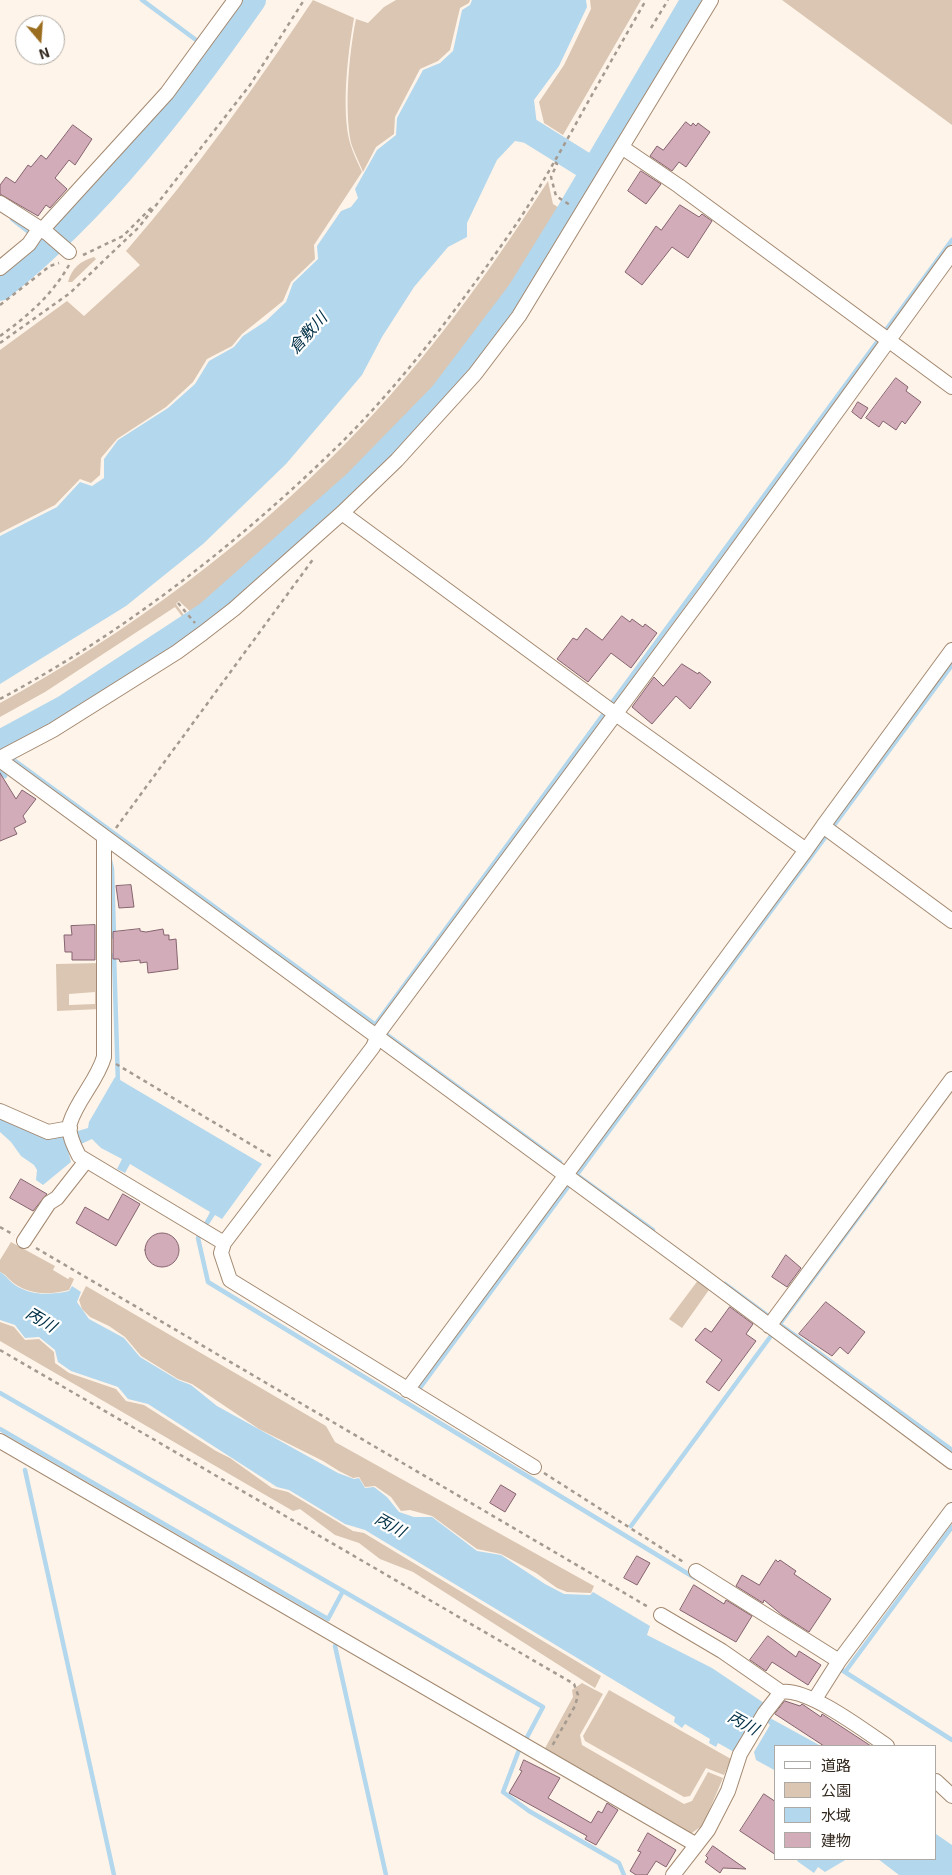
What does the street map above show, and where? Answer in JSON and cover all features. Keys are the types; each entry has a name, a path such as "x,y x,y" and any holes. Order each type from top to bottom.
{"street":[{"path":"0,268 29,244 168,93 235,0"},
{"path":"711,0 623,148 519,316 475,374 397,460 342,513 234,608 177,652 53,730 0,759 104,838 773,1325 952,1462"},
{"path":"623,148 679,186 952,386"},
{"path":"0,203 68,252"},
{"path":"534,1467 230,1280 220,1253 224,1243 378,1038 610,710 706,592 884,337 952,253"},
{"path":"342,513 610,710 806,850"},
{"path":"412,1393 570,1179 806,850 828,830 952,650"},
{"path":"828,830 952,921"},
{"path":"104,838 104,1057 100,1069 70,1123 75,1148 79,1156 86,1161 224,1243"},
{"path":"773,1325 952,1079"},
{"path":"0,1111 48,1132 70,1130"},
{"path":"24,1241 49,1203 57,1198 86,1161"},
{"path":"0,1440 695,1844"},
{"path":"815,1699 836,1665 952,1510"},
{"path":"696,1570 836,1665"},
{"path":"661,1615 722,1651 781,1692 788,1691 815,1699 885,1745"},
{"path":"673,1875 695,1844 708,1830 728,1790 740,1754 764,1714 781,1692"},
{"path":"937,1782 952,1796"}],"path":[{"path":"0,342 64,298 91,275 139,227 224,121 250,85 304,0"},
{"path":"0,699 86,648 197,569 247,530 341,442 388,391 456,308 517,222 555,162 646,0"},
{"path":"651,28 668,0"},
{"path":"555,162 557,164 551,177 553,188 556,196 565,202"},
{"path":"68,252 75,257 83,255 123,236 159,200"},
{"path":"0,305 50,266 68,259 68,252"},
{"path":"0,336 30,315 60,280 70,263 68,252"},
{"path":"115,829 318,553"},
{"path":"178,603 189,616"},
{"path":"110,1060 284,1165"},
{"path":"24,1241 661,1615"},
{"path":"0,1350 574,1684 578,1695 575,1706 554,1741 547,1759"},
{"path":"534,1467 696,1570"}],"green space":[{"path":"313,0 354,18 348,64 346,114 350,143 362,172 314,245 315,259 291,282 283,301 242,334 232,346 207,359 193,382 166,407 117,439 101,458 100,475 91,483 80,479 55,505 0,533 0,350 67,301 84,316 140,265 126,251 176,191 224,128"},
{"path":"396,0 470,0 469,3 460,8 450,50 438,61 420,69 395,117 394,134 376,147 363,172 351,143 348,114 349,64 356,19 368,23 384,7"},
{"path":"590,0 641,0 563,135 544,123 539,102 564,65 591,9"},
{"path":"782,0 952,0 952,125"},
{"path":"548,181 553,204 561,209 518,282 433,393 390,441 238,580 194,615 179,601 176,604 186,618 84,688 0,734 83,686 184,619 175,607 45,692 0,717 0,703 93,648 139,617 228,550 311,478 377,410 430,348 479,283"},
{"path":"94,257 96,259 72,282 68,282 77,266"},
{"path":"101,963 100,1009 57,1011 56,964","holes":["95,992 95,1004 69,1005 69,994"]},
{"path":"11,1242 55,1266 53,1270 68,1279 70,1277 74,1279 69,1290 55,1293 34,1292 21,1288 0,1272 0,1260"},
{"path":"699,1279 711,1287 682,1328 669,1319"},
{"path":"86,1286 326,1426 335,1442 594,1586 591,1593 567,1592 557,1588 536,1573 501,1554 477,1549 432,1516 410,1510 401,1511 391,1497 375,1486 365,1487 359,1477 353,1478 259,1429 192,1384 178,1379 141,1356 125,1337 109,1326 90,1317 82,1309 79,1300"},
{"path":"0,1322 14,1327 25,1340 39,1339 54,1352 55,1363 69,1373 116,1389 126,1401 144,1405 230,1458 272,1488 288,1492 353,1531 364,1533 601,1676 595,1688 413,1572 380,1559 359,1543 335,1535 300,1509 293,1511 0,1341"},
{"path":"582,1683 603,1694 580,1735 582,1745 684,1804 692,1801 708,1772 723,1778 703,1825 689,1835 544,1750 573,1697 572,1690"},
{"path":"609,1690 731,1759 724,1775 706,1768 690,1796 684,1797 585,1741 583,1736"}],"water":[{"name":"倉敷川","path":"472,0 586,0 587,7 559,66 534,100 537,125 554,137 554,148 515,141 497,160 467,223 467,237 448,247 414,287 382,337 362,375 286,464 203,544 126,606 0,684 0,536 57,507 80,482 92,486 104,478 104,459 118,440 168,408 195,384 209,361 234,347 243,336 266,321 286,302 293,283 318,259 317,246 341,211 351,207 358,198 355,189 377,150 396,135 397,118 423,70 440,63 453,51 462,10 470,5"},
{"path":"115,1077 262,1164 222,1219 215,1215 209,1224 205,1222 210,1212 130,1164 125,1173 117,1169 122,1159 101,1148 92,1139 68,1150 71,1162 43,1185 36,1180 37,1170 34,1165 21,1156 11,1142 0,1132 0,1117 50,1139 88,1128 89,1122"},
{"name":"丙川","path":"0,1272 21,1289 34,1293 48,1294 69,1291 72,1286 81,1292 77,1302 89,1319 124,1338 140,1357 178,1380 191,1385 217,1406 338,1473 354,1479 359,1478 365,1488 374,1487 387,1497 399,1512 414,1517 432,1517 477,1551 501,1555 564,1594 590,1595 593,1592 650,1626 647,1635 712,1668 764,1703 734,1752 718,1743 716,1747 709,1743 710,1739 685,1724 682,1728 674,1722 675,1717 365,1530 345,1524 289,1490 277,1487 148,1404 128,1399 118,1387 71,1371 58,1362 55,1350 39,1337 25,1338 15,1325 0,1320"},
{"path":"770,1718 819,1745 774,1745 774,1770 756,1760 754,1752 770,1725 767,1722"},
{"path":"937,1835 952,1845 952,1875 899,1875 879,1860 937,1860"},
{"path":"845,1860 825,1872 818,1867 814,1873 797,1861"}],"building":[{"path":"686,122 691,126 693,123 696,126 698,123 710,132 686,167 679,162 672,171 650,156 657,146 663,150"},
{"path":"73,125 92,139 75,165 69,160 55,178 67,189 50,208 46,205 38,216 0,194 0,185 6,177 15,183 28,165 31,167 41,155 46,159"},
{"path":"641,171 661,184 646,204 628,191"},
{"path":"680,205 699,217 702,214 712,221 688,258 672,247 642,285 625,272 656,226 661,230"},
{"path":"896,378 908,387 906,391 921,402 905,424 902,421 896,430 883,421 879,427 866,418"},
{"path":"858,402 868,408 861,419 852,412"},
{"path":"622,616 630,622 632,619 643,627 645,624 657,633 631,668 611,653 588,682 557,659 573,638 577,640 586,628 602,640"},
{"path":"682,664 698,674 699,672 711,682 690,709 676,696 652,724 632,707 654,677 663,686"},
{"path":"0,773 16,799 22,790 36,799 23,816 26,822 14,828 17,834 0,841"},
{"path":"131,885 134,907 119,908 116,886"},
{"path":"95,925 95,960 72,960 72,952 65,952 64,935 72,935 71,926"},
{"path":"140,929 140,931 146,932 163,929 164,935 169,935 169,940 176,939 178,969 148,973 147,962 140,963 140,960 120,962 119,959 113,959 113,932"},
{"path":"21,1179 47,1194 33,1211 10,1198"},
{"path":"123,1194 140,1204 116,1246 76,1223 85,1207 108,1220"},
{"path":"162,1233 174,1238 179,1250 174,1262 162,1267 150,1262 145,1250 150,1238"},
{"path":"786,1255 801,1268 787,1287 772,1277"},
{"path":"826,1302 865,1332 848,1354 840,1347 832,1356 799,1334"},
{"path":"730,1307 753,1324 746,1334 756,1341 719,1391 706,1382 722,1360 695,1340 705,1328 711,1332"},
{"path":"501,1485 516,1494 505,1512 490,1503"},
{"path":"637,1556 650,1563 637,1585 624,1578"},
{"path":"776,1560 778,1562 780,1560 796,1571 794,1574 831,1599 809,1632 782,1615 764,1600 763,1603 736,1586 742,1575 759,1585"},
{"path":"694,1585 724,1604 726,1600 752,1616 736,1642 680,1610"},
{"path":"768,1636 796,1657 799,1651 821,1665 808,1685 772,1662 766,1671 750,1660"},
{"path":"785,1701 800,1706 802,1704 821,1717 822,1714 869,1745 822,1745 775,1714"},
{"path":"524,1760 560,1778 548,1798 591,1823 598,1811 602,1813 607,1803 618,1810 596,1845 585,1839 587,1836 509,1793 522,1771 520,1770"},
{"path":"764,1794 774,1801 774,1854 740,1831"},
{"path":"648,1833 676,1850 666,1867 656,1861 647,1875 636,1875 630,1871 641,1852 638,1851"},
{"path":"713,1846 746,1869 723,1868 720,1873 705,1862 708,1858 706,1856"}],"waterway":[{"path":"142,0 215,54"},
{"path":"0,288 37,257 71,224 137,153 197,78 253,0"},
{"path":"0,743 63,709 208,614 355,484 442,395 520,292 694,0"},
{"path":"525,128 594,171"},
{"path":"12,219 48,247"},
{"path":"375,1025 952,240"},
{"path":"417,1392 952,665"},
{"path":"6,741 8,747"},
{"path":"14,760 376,1025"},
{"path":"0,772 5,776"},
{"path":"109,856 112,869 114,937"},
{"path":"114,955 118,1084"},
{"path":"386,1034 560,1162"},
{"path":"577,1175 653,1230"},
{"path":"631,1526 885,1181"},
{"path":"209,1219 198,1238 208,1282 695,1578"},
{"path":"725,1284 771,1318"},
{"path":"778,1323 952,1450"},
{"path":"0,1393 343,1591"},
{"path":"0,1429 328,1619 343,1591 543,1707 525,1741"},
{"path":"25,1470 114,1875"},
{"path":"845,1672 952,1527"},
{"path":"335,1646 386,1875"},
{"path":"837,1667 952,1740"},
{"path":"519,1750 503,1792 529,1811 619,1863 624,1875"}]}
